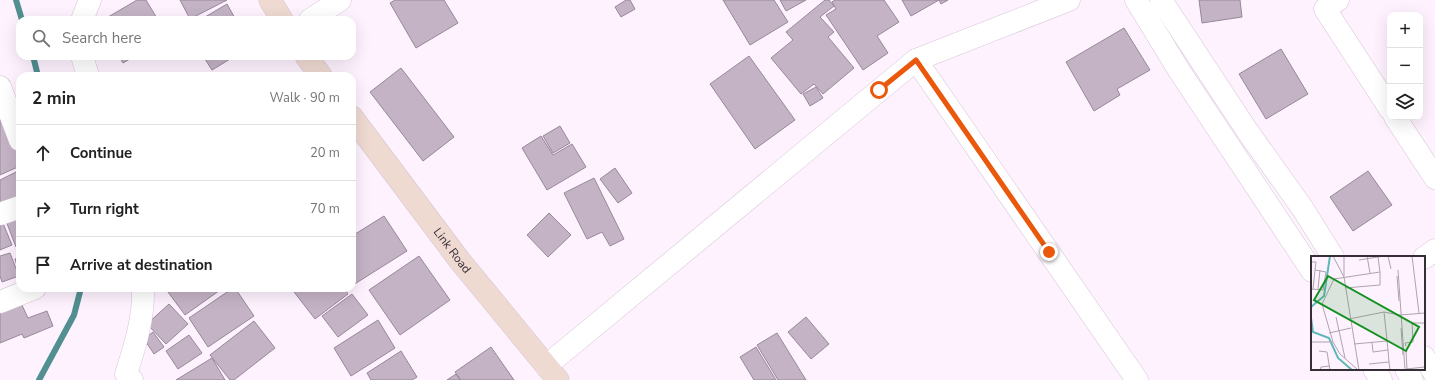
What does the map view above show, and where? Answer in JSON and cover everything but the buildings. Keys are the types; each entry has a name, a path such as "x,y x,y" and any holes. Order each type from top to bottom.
{"street":[{"path":"84,16 90,0"},
{"path":"270,0 280,16"},
{"path":"316,16 340,0"},
{"path":"552,373 916,60 1069,0"},
{"path":"1136,0 1180,72 1311,269"},
{"path":"1161,0 1332,256"},
{"path":"1338,0 1325,8 1387,104"},
{"path":"83,60 87,72"},
{"path":"309,60 318,72"},
{"path":"916,60 1138,380"},
{"path":"0,87 16,129"},
{"path":"1397,120 1435,178"},
{"name":"Link Road","path":"356,122 460,261 552,373"},
{"path":"0,214 16,208"},
{"path":"1425,257 1435,250"},
{"path":"0,302 25,292"},
{"path":"132,380 126,374 137,340 143,302 143,292"},
{"path":"1425,359 1435,374"},
{"path":"1375,370 1381,380"},
{"path":"1407,370 1412,380"}],"waterway":[{"path":"16,0 21,16"},
{"path":"34,60 37,72"},
{"path":"39,380 74,315 80,292"}],"route":[{"path":"879,90 916,60 1049,252"}]}
